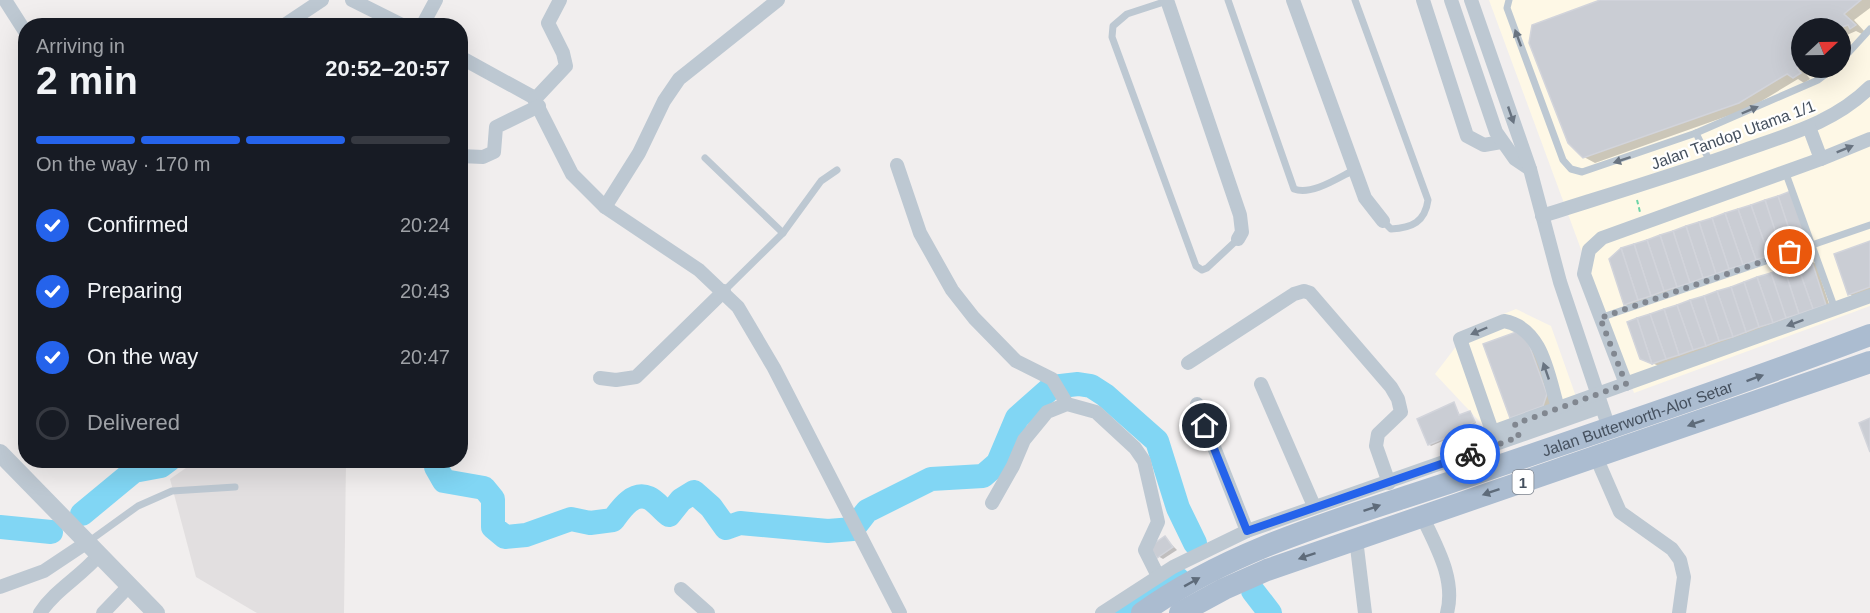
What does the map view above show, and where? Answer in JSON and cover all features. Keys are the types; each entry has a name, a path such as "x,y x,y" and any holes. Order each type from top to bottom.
{"main road":[{"name":"Jalan Butterworth-Alor Setar","path":"1142,613 1212,570 1263,548 1870,335"},
{"name":"Jalan Butterworth-Alor Setar","path":"1180,613 1224,589 1267,570 1870,362"}],"street":[{"path":"298,18 322,0"},
{"path":"352,0 388,18"},
{"path":"426,18 436,0"},
{"path":"468,156 483,157 494,152 496,127 537,102 566,66 563,53 548,23 560,0"},
{"path":"605,207 639,153 670,91 679,80 778,0"},
{"path":"1168,0 1240,215 1242,232 1238,239"},
{"path":"1293,0 1365,198 1383,221"},
{"path":"1423,0 1467,136 1484,145 1501,142"},
{"path":"1451,0 1501,142 1515,159 1530,169"},
{"path":"1471,0 1530,169 1560,282 1609,428"},
{"path":"9,2 18,18"},
{"path":"468,65 537,102 572,174 605,207 699,270 724,291 738,307 774,368 900,613"},
{"name":"Jalan Tandop Utama 1/1","path":"1542,216 1633,188 1809,127 1837,114 1870,87"},
{"path":"1809,127 1821,159"},
{"path":"1626,384 1584,274 1589,250 1602,238 1870,139"},
{"path":"897,165 920,233 952,290 1016,361 1052,379 1066,403"},
{"path":"1560,282 1584,274"},
{"path":"600,378 616,380 636,377 724,291"},
{"path":"1188,363 1297,292 1310,293 1386,381 1398,399 1401,412 1378,434 1376,446 1389,483"},
{"path":"1102,613 1158,576 1247,531 1314,506 1389,483 1517,431 1599,401 1626,384 1870,296"},
{"path":"1558,408 1532,335 1511,322 1497,323 1460,339 1491,428 1495,431 1517,431 1558,408 1599,401"},
{"path":"1261,384 1314,506"},
{"path":"992,503 1034,425 1047,411 1066,403 1096,412 1135,448 1144,461 1158,522 1145,550 1158,576"},
{"path":"1197,404 1247,531"},
{"path":"0,453 128,587 156,613"},
{"path":"1596,457 1620,512 1672,549 1680,560 1684,578 1679,613"},
{"path":"1422,516 1449,583 1450,602 1447,613"},
{"path":"1356,539 1365,613"},
{"path":"0,587 92,550"},
{"path":"40,613 52,595 86,571 92,550"},
{"path":"103,613 128,587"},
{"path":"681,589 708,613"}],"lane":[{"path":"1168,0 1126,14 1113,26 1112,37 1196,266 1202,270 1207,268 1238,239"},
{"path":"1228,0 1294,189 1302,192 1310,190 1354,170"},
{"path":"1355,0 1428,200 1426,213 1415,225 1391,229 1383,221"},
{"path":"1509,0 1507,8 1563,160 1571,169 1582,172 1696,133 1821,78"},
{"path":"1851,50 1870,29"},
{"path":"1696,133 1710,162"},
{"path":"705,158 783,233"},
{"path":"724,291 783,233 821,181 837,170"},
{"path":"1785,171 1835,309"},
{"path":"1600,318 1870,225"},
{"path":"92,550 138,506 172,491 235,487"}],"path":[{"path":"1633,188 1644,223"}],"shaded area":[{"path":"1489,0 1870,0 1870,306 1634,393"},
{"path":"1516,309 1551,326 1580,408 1496,439 1435,374 1471,327"},
{"path":"186,468 346,468 344,613 257,613 196,577 170,479"}],"building":[{"path":"1600,0 1861,0 1844,14 1848,18 1791,18 1791,77 1787,74 1739,103 1583,158 1568,143 1529,43 1532,25"},
{"path":"1791,191 1808,243 1795,247 1778,196"},
{"path":"1778,196 1795,247 1782,252 1765,200"},
{"path":"1765,200 1782,252 1769,256 1751,205"},
{"path":"1751,205 1769,256 1756,260 1738,209"},
{"path":"1738,209 1756,260 1743,265 1725,213"},
{"path":"1725,213 1743,265 1729,269 1712,218"},
{"path":"1712,218 1729,269 1716,274 1699,222"},
{"path":"1699,222 1716,274 1703,278 1686,226"},
{"path":"1686,226 1703,278 1690,283 1673,231"},
{"path":"1673,231 1690,283 1677,287 1660,235"},
{"path":"1660,235 1677,287 1664,291 1647,240"},
{"path":"1647,240 1664,291 1651,296 1634,244"},
{"path":"1870,241 1870,287 1848,295 1834,254"},
{"path":"1634,244 1651,296 1638,300 1621,248"},
{"path":"1621,248 1638,300 1624,305 1609,259"},
{"path":"1811,259 1826,305 1813,309 1797,264"},
{"path":"1797,264 1813,309 1799,314 1784,268"},
{"path":"1784,268 1799,314 1786,318 1771,273"},
{"path":"1771,273 1786,318 1773,323 1757,277"},
{"path":"1757,277 1773,323 1759,327 1744,282"},
{"path":"1744,282 1759,327 1746,332 1731,287"},
{"path":"1731,287 1746,332 1733,337 1717,291"},
{"path":"1717,291 1733,337 1719,341 1704,296"},
{"path":"1704,296 1719,341 1706,346 1690,300"},
{"path":"1690,300 1706,346 1693,350 1677,305"},
{"path":"1677,305 1693,350 1679,355 1664,309"},
{"path":"1664,309 1679,355 1666,359 1650,314"},
{"path":"1650,314 1666,359 1652,364 1637,318"},
{"path":"1637,318 1652,364 1640,359 1627,322"},
{"path":"1516,332 1527,339 1547,394 1543,406 1510,418 1483,344"},
{"path":"1454,402 1459,415 1470,411 1475,422 1464,427 1465,430 1428,445 1417,419"},
{"path":"1870,418 1870,452 1859,423"},
{"path":"1165,536 1173,547 1157,558 1149,547"}],"waterway":[{"path":"437,468 444,481 484,488 493,499 493,527 505,537 526,535 571,519 590,523 613,520 628,502 643,496 652,499 669,515 681,500 694,492 711,507 726,528 740,523 828,531 853,529 867,511 931,479 983,476 998,463 1017,418 1052,387 1078,384 1091,386 1105,395 1157,441 1178,508 1195,543"},
{"path":"82,514 134,471 150,468"},
{"path":"0,527 51,532"},
{"path":"1119,613 1181,575"},
{"path":"1253,591 1270,613"}],"way so far":[{"path":"1470,454 1519,437 1515,424 1626,384 1600,318 1790,252"}],"route":[{"path":"1205,426 1247,531 1470,454"}]}
